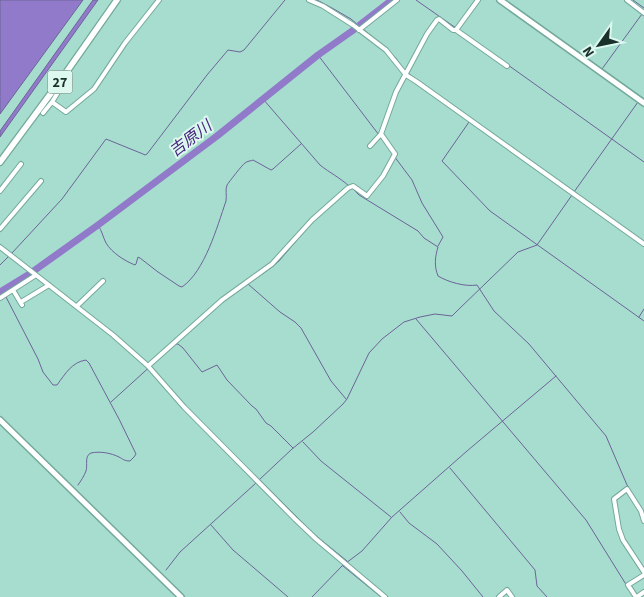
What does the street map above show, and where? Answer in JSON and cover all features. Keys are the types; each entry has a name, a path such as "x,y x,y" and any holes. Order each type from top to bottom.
{"main road":[{"name":"27","path":"0,162 117,0"}],"street":[{"path":"52,102 66,112 94,89 125,42 159,0"},
{"path":"309,0 359,30 386,50 406,75 644,244"},
{"path":"359,30 397,0"},
{"path":"456,30 478,0"},
{"path":"500,0 644,103"},
{"path":"627,0 644,13"},
{"path":"370,146 381,134 396,92 427,34 437,20 439,19 453,30 456,30 507,66"},
{"path":"44,112 65,81 63,77"},
{"path":"148,366 222,300 278,258 312,220 348,188 353,186 367,196 383,176 395,154 381,134"},
{"path":"0,191 21,164"},
{"path":"0,229 41,181"},
{"path":"0,246 113,335 148,366 184,407 295,519 322,545 385,597"},
{"path":"0,298 36,275"},
{"path":"76,306 103,281"},
{"path":"13,290 21,303 49,285"},
{"path":"0,420 181,597"},
{"path":"644,521 627,489 614,499 619,529 623,540 644,574 628,584 636,597 644,592"},
{"path":"499,597 507,590 512,597"}],"shaded area":[{"path":"0,0 83,0 0,114"},
{"path":"93,0 98,0 0,137 0,131"}],"waterway":[{"path":"12,253 62,199 106,139 145,155 147,154 228,50 240,52 244,50 285,0"},
{"path":"317,0 351,19 387,49 405,71"},
{"name":"吉原川","path":"0,292 28,275 98,225 217,136 318,55 392,0"},
{"path":"416,0 456,28"},
{"path":"505,0 644,99"},
{"path":"633,0 644,8"},
{"path":"602,69 642,14"},
{"path":"318,55 379,135"},
{"path":"508,65 644,162"},
{"path":"408,73 417,80"},
{"path":"263,99 320,165 349,186"},
{"path":"574,192 638,102"},
{"path":"469,122 442,161 490,211 644,321"},
{"path":"381,138 388,147"},
{"path":"98,225 106,243 119,256 135,265 138,257 182,287 190,280 204,260 226,201 227,185 239,170 246,162 253,160 271,170 301,144"},
{"path":"394,156 412,180 422,203 443,237 438,246"},
{"path":"565,185 582,197"},
{"path":"352,188 359,195 418,231 424,238 438,247 435,262 438,276 457,284 477,285 494,311 529,344 606,436 627,485 636,500"},
{"path":"259,480 343,404 369,353 382,339 404,322 435,314 452,316 518,252 537,245 572,195"},
{"path":"309,226 279,261 248,284 301,328 331,381 346,399"},
{"path":"0,265 9,256"},
{"path":"6,297 43,372 53,385 57,385 69,369 77,363 86,360 89,363 136,454 130,461 109,453 98,452 89,454 86,471 78,485"},
{"path":"639,317 644,309"},
{"path":"416,319 586,520 627,586"},
{"path":"111,402 175,344 178,344 202,372 217,365 227,380 256,409 266,423 293,448"},
{"path":"312,597 342,566 362,551 392,517 556,376"},
{"path":"303,442 321,461 391,517"},
{"path":"450,468 535,570 537,586 547,597"},
{"path":"260,480 315,535 347,561"},
{"path":"166,570 180,552 256,483"},
{"path":"400,512 409,523 437,544 483,597"},
{"path":"211,525 233,550 288,597"},
{"path":"343,566 381,597"}]}
